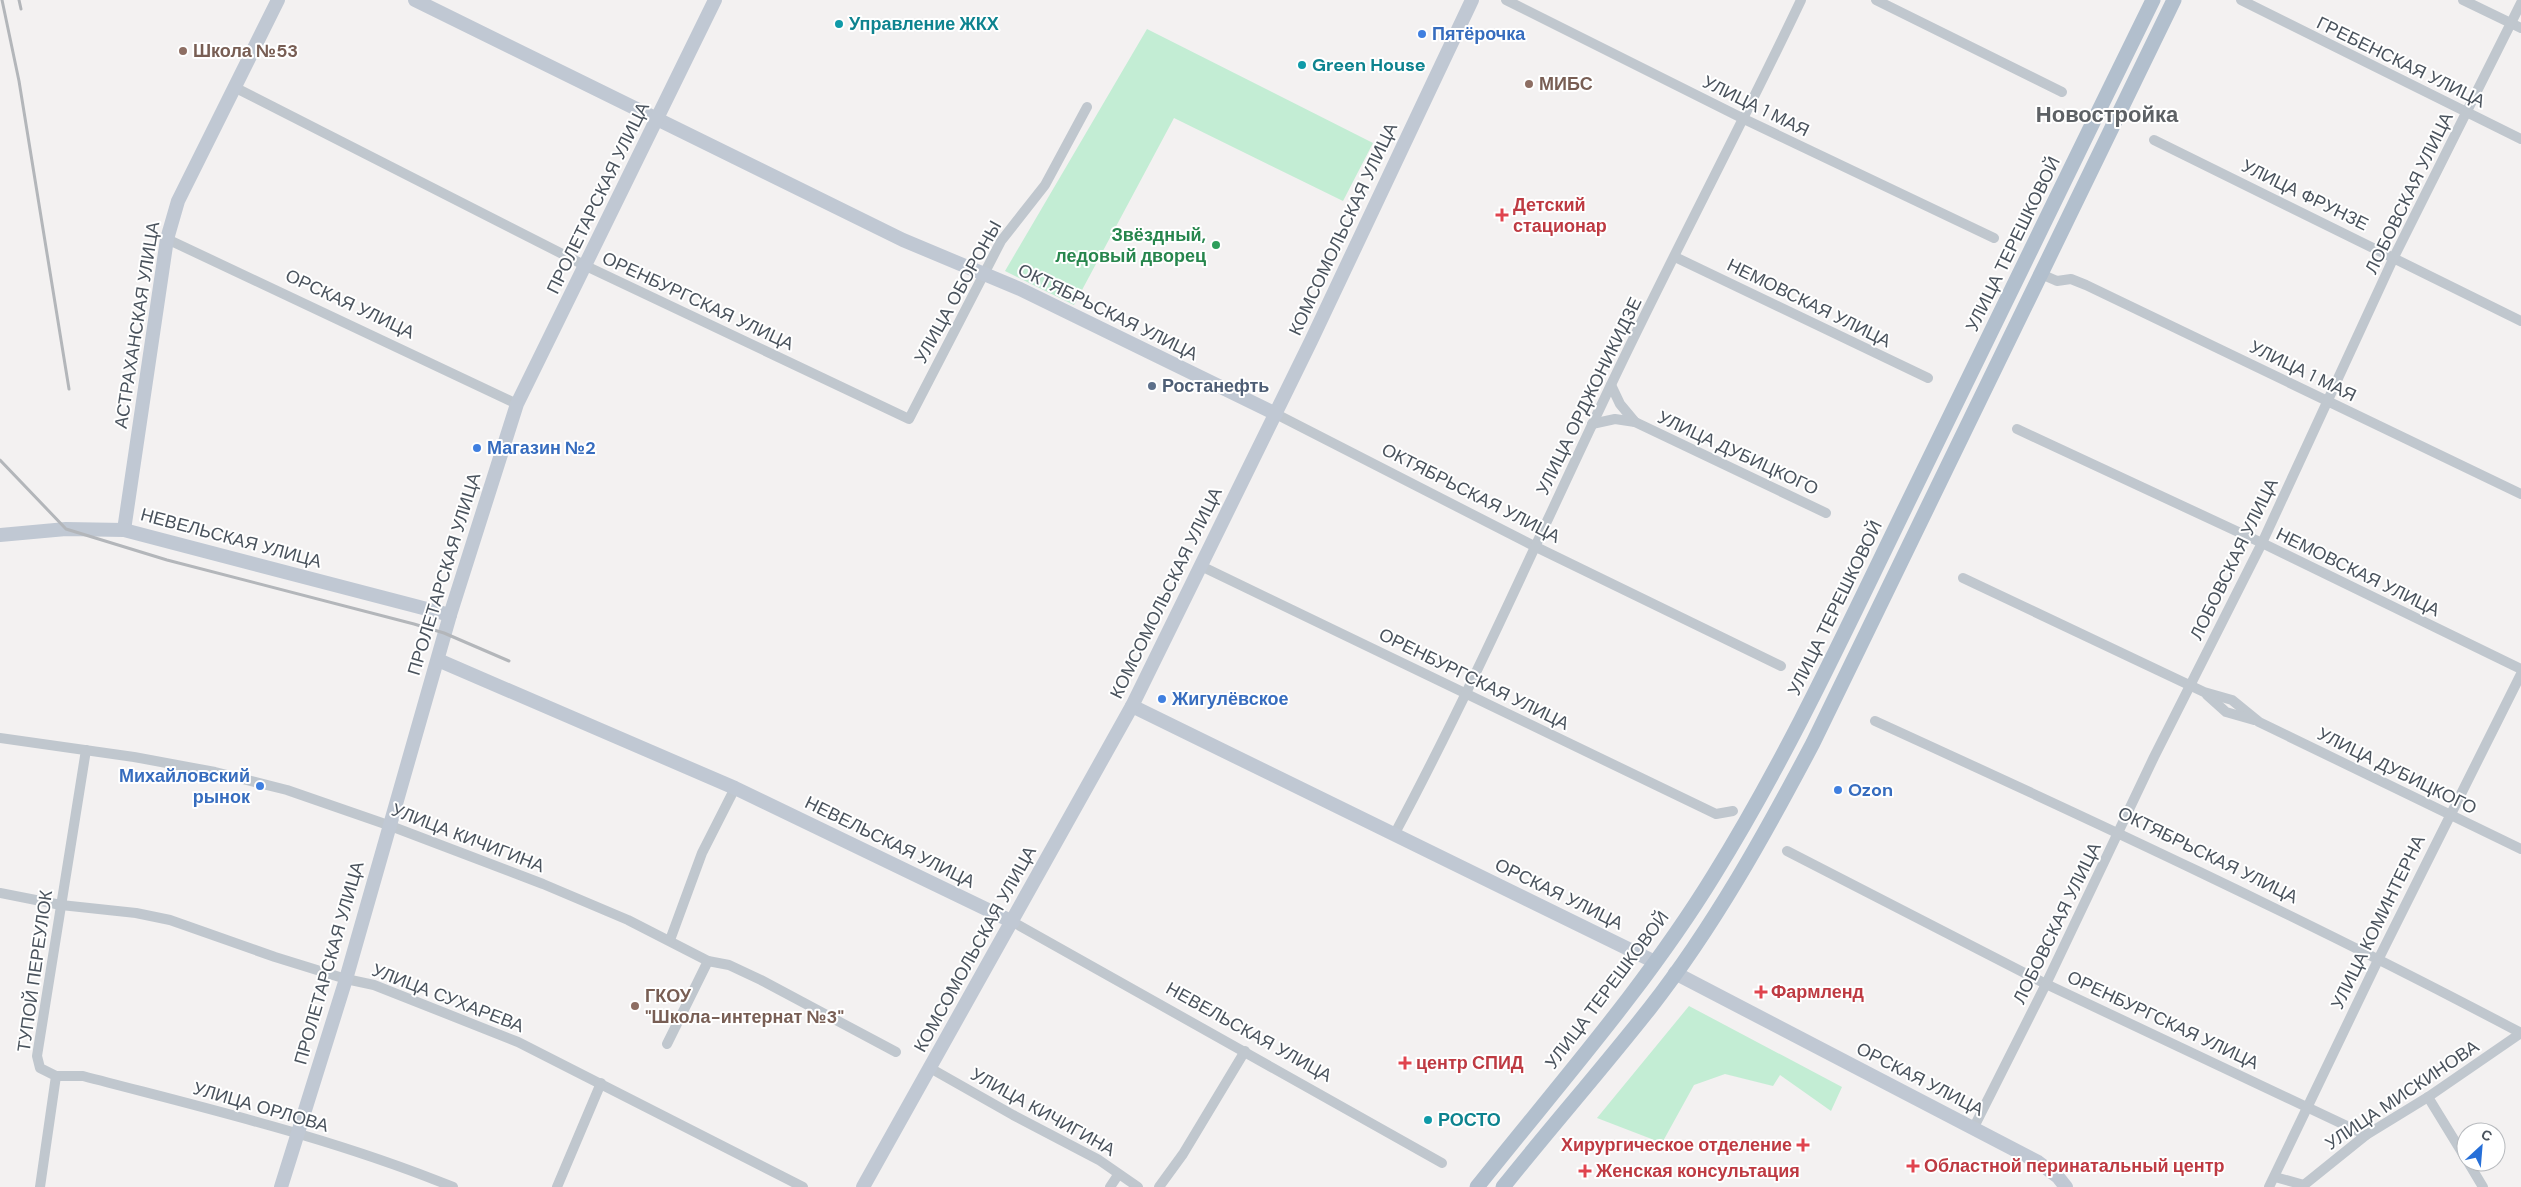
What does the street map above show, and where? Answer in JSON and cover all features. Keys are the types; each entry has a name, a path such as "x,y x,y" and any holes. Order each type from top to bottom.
{"main road":[{"name":"АСТРАХАНСКАЯ УЛИЦА","path":"124,530 167,239 178,201 278,0"},
{"name":"ОКТЯБРЬСКАЯ УЛИЦА","path":"415,0 903,240 1020,289 1276,414"},
{"name":"ПРОЛЕТАРСКАЯ УЛИЦА","path":"281,1187 346,979 388,824 450,615 517,404 715,0"},
{"name":"КОМСОМОЛЬСКАЯ УЛИЦА","path":"864,1187 1132,706 1276,414 1472,0"},
{"name":"УЛИЦА ТЕРЕШКОВОЙ","path":"1477,1187 1656,962 1713,876 1793,734 2153,0"},
{"path":"1503,1187 1650,1007 1675,973 1733,886 1787,794 2174,0"},
{"name":"НЕВЕЛЬСКАЯ УЛИЦА","path":"0,535 66,529 124,530 450,615"},
{"name":"НЕВЕЛЬСКАЯ УЛИЦА","path":"438,660 735,788 1013,922"},
{"name":"ОРСКАЯ УЛИЦА","path":"1132,706 1656,962 2038,1162 2058,1177 2066,1187"}],"street":[{"name":"УЛИЦА 1 МАЯ","path":"1506,0 1744,119 1994,238"},
{"name":"УЛИЦА ОРДЖОНИКИДЗЕ","path":"1394,835 1467,694 1592,424 1676,257 1801,0"},
{"path":"1876,0 2062,92"},
{"name":"ГРЕБЕНСКАЯ УЛИЦА","path":"2241,0 2521,139"},
{"path":"2463,0 2521,28"},
{"name":"ЛОБОВСКАЯ УЛИЦА","path":"1974,1127 2046,984 2190,685 2262,543 2394,257 2521,2"},
{"name":"ОРЕНБУРГСКАЯ УЛИЦА","path":"234,87 586,266 909,419"},
{"name":"УЛИЦА ОБОРОНЫ","path":"909,419 1001,241 1045,185 1087,107"},
{"name":"УЛИЦА ФРУНЗЕ","path":"2154,140 2521,321"},
{"name":"ОРСКАЯ УЛИЦА","path":"167,239 517,404"},
{"name":"НЕМОВСКАЯ УЛИЦА","path":"1676,257 1928,378"},
{"name":"УЛИЦА 1 МАЯ","path":"2041,274 2057,281 2071,279 2521,494"},
{"name":"УЛИЦА ДУБИЦКОГО","path":"1611,386 1620,404 1635,422"},
{"name":"ОКТЯБРЬСКАЯ УЛИЦА","path":"1276,414 1534,546 1781,666"},
{"name":"УЛИЦА ДУБИЦКОГО","path":"1592,424 1615,419 1635,422 1826,513"},
{"name":"НЕМОВСКАЯ УЛИЦА","path":"2017,429 2262,543 2521,668"},
{"name":"ОРЕНБУРГСКАЯ УЛИЦА","path":"1201,566 1716,814 1733,811"},
{"name":"УЛИЦА ДУБИЦКОГО","path":"1963,578 2204,692 2232,700 2259,722 2449,816 2521,849"},
{"name":"УЛИЦА КОМИНТЕРНА","path":"2269,1187 2379,958 2521,674"},
{"name":"ОКТЯБРЬСКАЯ УЛИЦА","path":"1874,721 2120,832 2379,958 2521,1033"},
{"name":"УЛИЦА КИЧИГИНА","path":"0,738 166,762 255,781 388,824 543,884 670,940 708,961 729,965 896,1052"},
{"name":"ТУПОЙ ПЕРЕУЛОК","path":"56,1076 40,1068 36,1056 86,750"},
{"path":"670,940 702,853 735,788"},
{"name":"ОРЕНБУРГСКАЯ УЛИЦА","path":"1786,851 2046,984 2366,1135"},
{"name":"УЛИЦА СУХАРЕВА","path":"0,893 61,905 136,913 170,920 346,979 374,984 474,1022 601,1083 802,1187"},
{"name":"НЕВЕЛЬСКАЯ УЛИЦА","path":"1013,922 1442,1163"},
{"path":"667,1044 708,961"},
{"name":"УЛИЦА МИСКИНОВА","path":"2275,1177 2304,1185 2366,1135 2428,1098 2521,1033"},
{"path":"1159,1187 1183,1154 1245,1051"},
{"name":"УЛИЦА КИЧИГИНА","path":"930,1068 1013,1115 1099,1160 1138,1187"},
{"path":"40,1187 56,1076"},
{"name":"УЛИЦА ОРЛОВА","path":"56,1076 83,1076 298,1132 420,1173 453,1187"},
{"path":"557,1187 601,1083"},
{"path":"2428,1098 2456,1143"},
{"path":"2474,1172 2483,1187"},
{"path":"1110,1187 1118,1174"}],"green space":[{"path":"1147,29 1373,143 1343,201 1174,118 1074,305 1005,271"},
{"path":"1689,1006 1842,1087 1831,1111 1780,1075 1773,1086 1725,1074 1694,1085 1662,1143 1597,1118"}],"railway":[{"path":"2,0 19,81 69,389"},
{"path":"19,0 21,9"},
{"path":"0,460 66,529 167,560 414,624 444,633 509,661"}],"place":[{"name":"Управление ЖКХ","path":"839,24"},
{"name":"Пятёрочка","path":"1422,34"},
{"name":"Школа №53","path":"183,51"},
{"name":"Green House","path":"1302,65"},
{"name":"МИБС","path":"1529,84"},
{"name":"Детский стационар","path":"1502,215"},
{"name":"Звёздный, ледовый дворец","path":"1216,245"},
{"name":"Ростанефть","path":"1152,386"},
{"name":"Магазин №2","path":"477,448"},
{"name":"Жигулёвское","path":"1162,699"},
{"name":"Михайловский рынок","path":"260,786"},
{"name":"Ozon","path":"1838,790"},
{"name":"Фармленд","path":"1761,992"},
{"name":"ГКОУ \"Школа-интернат №3\"","path":"635,1006"},
{"name":"центр СПИД","path":"1405,1063"},
{"name":"РОСТО","path":"1428,1120"},
{"name":"Хирургическое отделение","path":"1803,1145"},
{"name":"Областной перинатальный центр","path":"1913,1166"},
{"name":"Женская консультация","path":"1585,1171"}],"district":[{"name":"Новостройка","path":"2107,114"}]}
